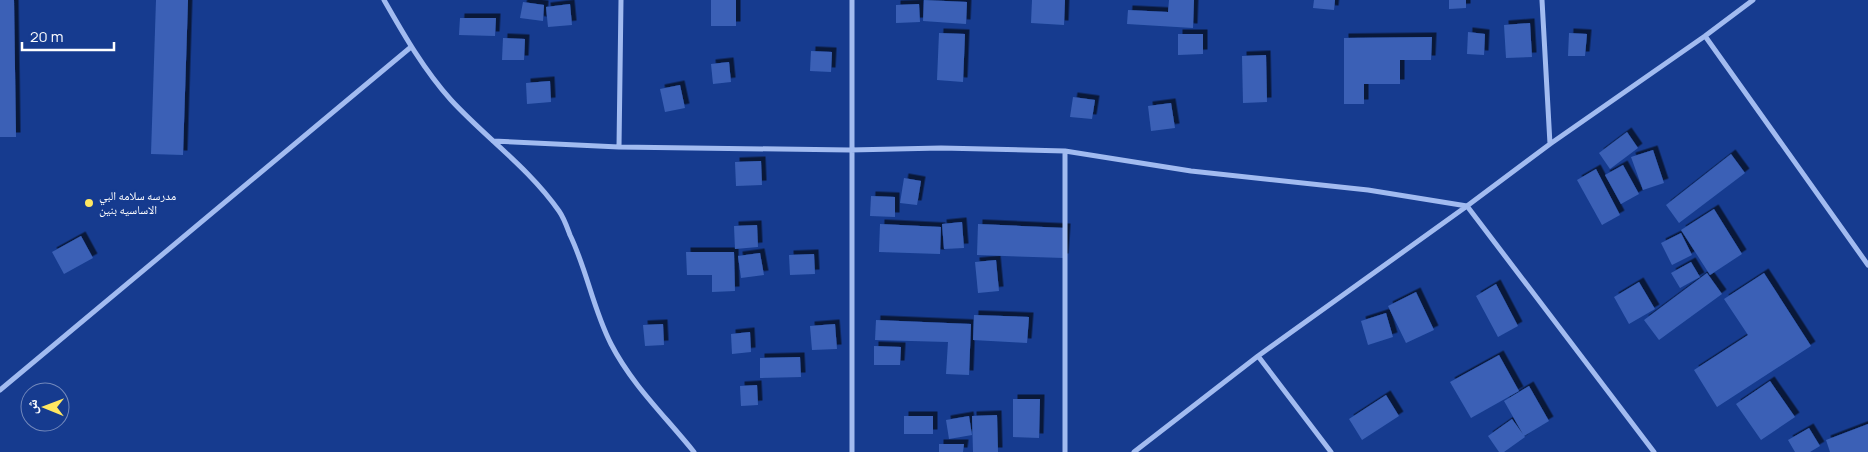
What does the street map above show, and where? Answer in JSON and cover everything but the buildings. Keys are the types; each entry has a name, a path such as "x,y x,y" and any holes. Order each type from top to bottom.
{"street":[{"path":"384,0 411,47 450,99 529,174 560,212 579,254 592,299 611,344 635,382 694,452"},
{"path":"619,148 621,0"},
{"path":"852,0 850,150 852,452"},
{"path":"1542,0 1550,144"},
{"path":"1134,452 1258,356 1468,206 1550,144 1706,36 1753,0"},
{"path":"1706,36 1868,265"},
{"path":"0,390 411,47"},
{"path":"493,141 619,148 850,150 941,148 1064,151 1191,171 1368,190 1468,206 1654,452"},
{"path":"1064,151 1065,452"},
{"path":"1258,356 1331,452"}],"place":[{"name":"مدرسه سلامه البي الاساسيه بنين","path":"89,203"}]}
